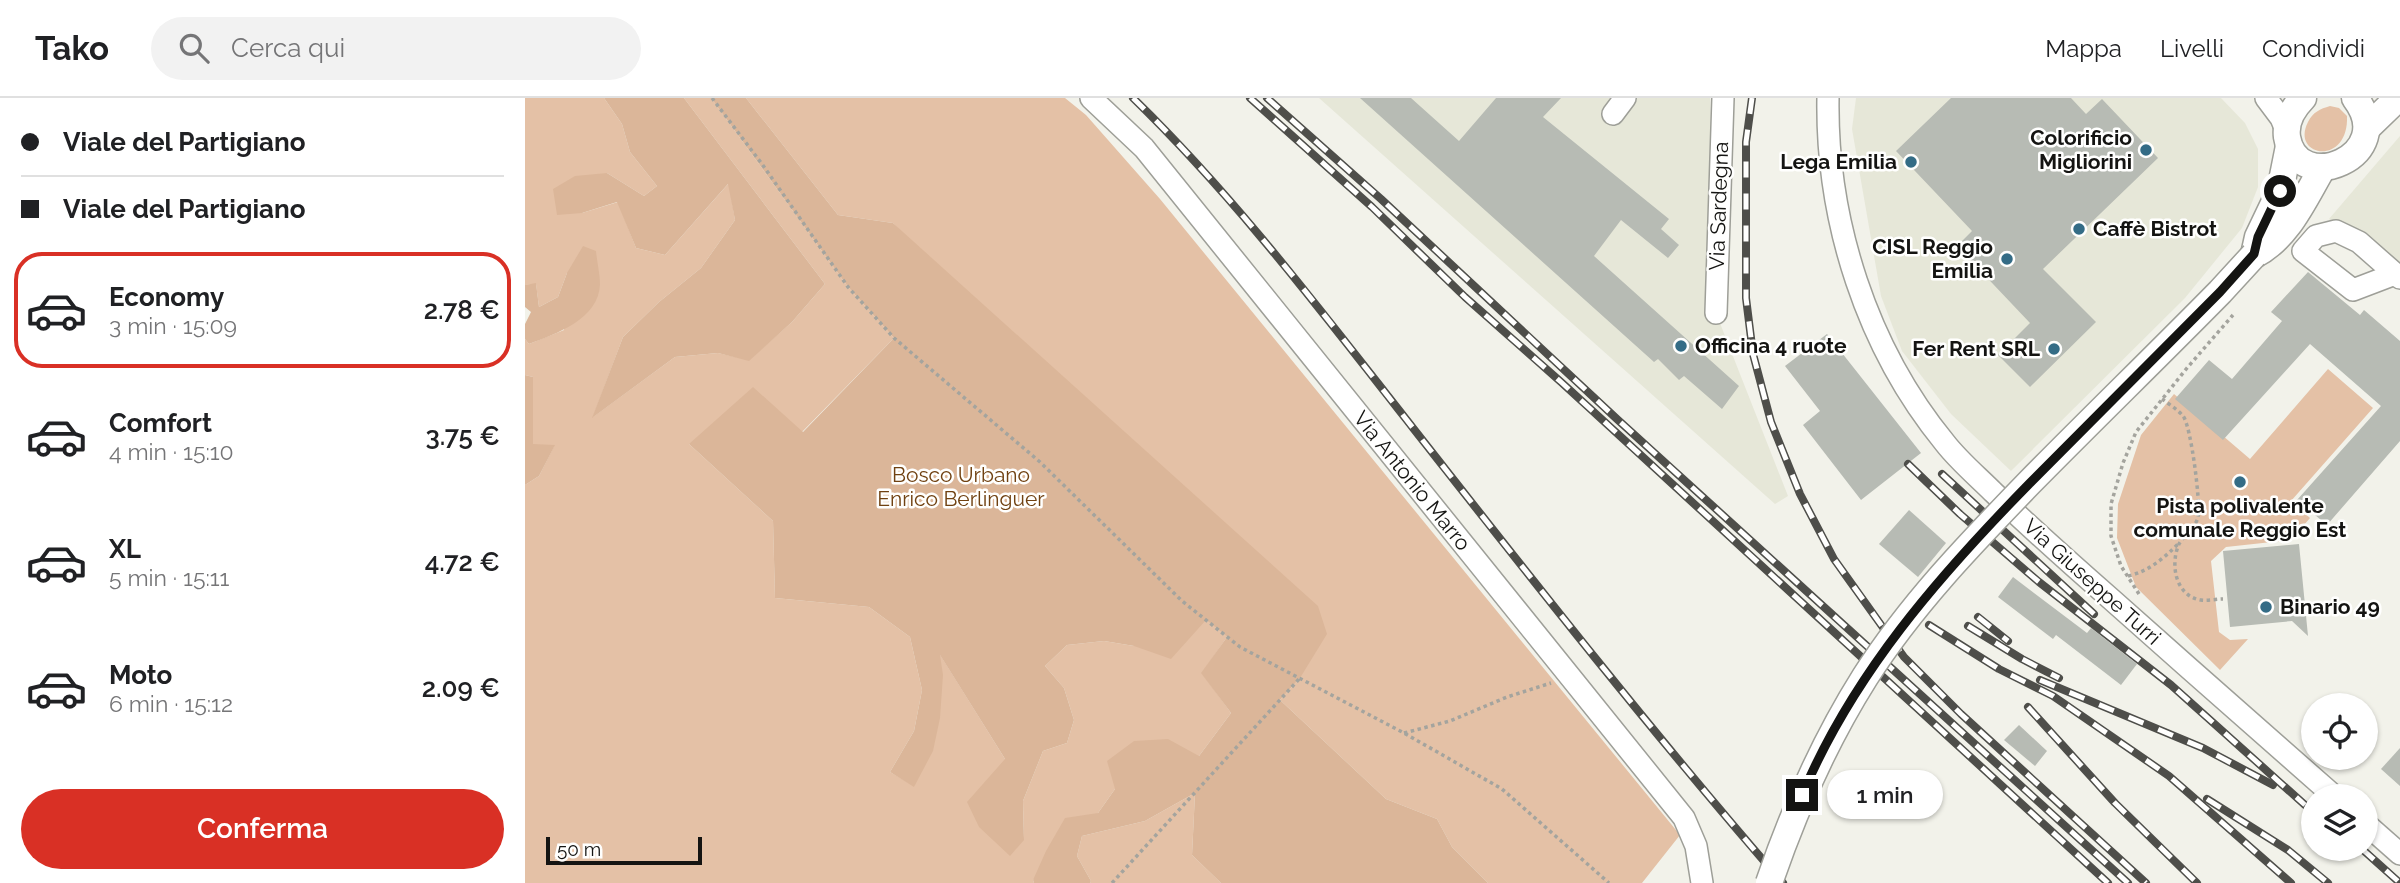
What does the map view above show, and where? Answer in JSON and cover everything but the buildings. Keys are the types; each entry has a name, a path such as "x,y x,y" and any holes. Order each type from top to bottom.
{"main road":[{"path":"2254,254 2258,237 2280,191 2294,109 2303,98"},
{"path":"2355,98 2366,116 2367,128"},
{"path":"2288,139 2302,162 2311,166 2335,166 2357,151 2367,128 2398,98"},
{"path":"1769,883 1794,814 1831,736 1866,676 1903,624 1984,529 2220,292 2254,254 2267,248 2278,237 2297,212 2323,167"}],"street":[{"name":"Via Antonio Marro","path":"1091,98 1144,148 1684,818 1696,846 1702,883"},
{"name":"Via Sardegna","path":"1716,313 1723,98"},
{"name":"Via Giuseppe Turri","path":"1828,98 1833,187 1847,246 1873,325 1916,405 1947,446 2024,522 2320,784"},
{"path":"2266,98 2281,118 2288,139"},
{"path":"2336,231 2359,242 2399,276 2353,290 2303,251 2316,236 2336,231"},
{"path":"2378,835 2400,854"}],"path":[{"path":"712,98 848,287 894,338 1040,462 1182,601 1240,647 1404,733 1502,789 1609,883"},
{"path":"2141,597 2122,566 2111,536 2111,504 2123,463 2136,432 2239,308"},
{"path":"2128,576 2153,566 2180,542 2198,519 2193,451 2185,418 2162,399"},
{"path":"2180,542 2173,563 2178,583 2190,596 2202,600 2223,599"},
{"path":"1404,733 1450,721 1507,697 1570,677"},
{"path":"1112,883 1300,678"}],"shaded area":[{"path":"525,98 604,98 622,124 630,152 657,186 644,196 607,173 582,213 618,202 636,248 665,255 729,183 735,220 701,268 659,302 623,337 593,417 675,357 718,353 749,360 792,322 825,284 684,98 711,98 848,287 894,338 802,432 689,444 773,521 775,598 869,607 910,637 922,690 914,731 890,772 914,786 939,653 1005,759 1024,840 1023,801 1043,751 1067,743 1074,720 1064,688 1045,666 1067,645 1104,641 1134,646 1206,620 1227,637 1202,673 1231,713 1199,756 1115,789 1098,813 1033,880 1034,883 525,883 525,485 539,476 554,446 533,445 533,377 525,375 525,339 529,344 564,330 567,273 558,297 539,307 536,284 525,285"},
{"path":"746,98 1065,98 1086,115 1160,199 1680,835 1642,883 1488,883 1452,847 1437,819 1386,799 1280,700 1300,678 893,223 838,215"},
{"path":"1319,98 1710,98 1716,313 1788,496 1775,504"},
{"path":"1856,98 2221,98 2245,123 2258,149 2258,187 2242,228 2185,298 2011,471 1951,414 1902,351 1881,296 1852,129"},
{"path":"2330,106 2339,108 2347,116 2345,132 2331,150 2313,149 2307,143 2305,134 2308,122 2317,111"},
{"path":"2400,136 2400,280 2329,219"},
{"path":"2328,369 2373,408 2291,501 2310,518 2291,540 2226,547 2211,561 2219,632 2230,640 2248,639 2220,670 2136,587 2117,538 2118,504 2141,435 2174,394 2250,459"},
{"path":"1195,793 1192,855 1221,883 1090,883 1077,856 1082,836 1145,821"}],"green space":[{"path":"604,98 684,98 825,284 792,322 749,361 718,353 675,357 592,418 623,337 659,302 701,268 735,220 728,184 665,255 636,248 617,202 582,213 557,215 553,189 575,176 607,173 644,196 657,186 630,152 622,124"},
{"name":"Bosco Urbano Enrico Berlinguer","path":"711,98 746,98 838,215 893,223 1318,606 1327,634 1300,678 1280,700 1386,799 1437,819 1452,847 1488,883 1221,883 1192,855 1195,793 1145,821 1082,836 1077,856 1090,883 1034,883 1046,851 1065,818 1098,813 1115,789 1107,761 1134,741 1168,739 1199,756 1231,713 1201,673 1227,637 1206,620 1171,659 1134,646 1104,641 1067,645 1045,666 1064,688 1074,720 1067,743 1043,751 1023,801 1024,840 1010,856 979,827 967,802 1005,759 940,655 943,675 940,718 933,751 914,787 890,772 914,731 922,690 910,637 869,607 775,598 773,521 689,444 753,387 803,432 894,338 848,287"},
{"path":"583,246 596,251 600,284 592,307 563,330 529,344 525,339 525,324 531,312 525,307 525,285 536,283 539,307 558,297 567,273"},
{"path":"525,375 533,377 533,444 555,445 539,476 525,485"}],"railway":[{"path":"1133,98 1208,176 1279,258 1595,658 1783,883"},
{"path":"1250,98 2108,883"},
{"path":"1267,98 1381,199 1618,420 2128,883"},
{"path":"1752,98 1746,142 1746,298 1753,354 1771,422 1800,494 1834,559 1904,657 1961,714 2146,883"},
{"path":"1908,464 1960,514 2039,582 2171,685 2301,801"},
{"path":"1942,474 2094,614"},
{"path":"1978,617 2008,641"},
{"path":"1929,625 1999,669 2053,696 2169,776 2291,883"},
{"path":"1968,626 2059,678"},
{"path":"2040,680 2203,748 2273,785"},
{"path":"2028,707 2115,803 2197,883"},
{"path":"2207,799 2288,850 2328,883"},
{"path":"2375,861 2400,883"}],"place":[{"name":"Colorificio Migliorini","path":"2146,150"},
{"name":"Lega Emilia","path":"1911,162"},
{"name":"Caffè Bistrot","path":"2079,229"},
{"name":"CISL Reggio Emilia","path":"2007,259"},
{"name":"Officina 4 ruote","path":"1681,346"},
{"name":"Fer Rent SRL","path":"2054,349"},
{"name":"Pista polivalente comunale Reggio Est","path":"2240,482"},
{"name":"Binario 49","path":"2266,607"}],"route":[{"path":"1802,795 1846,709 1866,676 1913,611 1984,529 2220,292 2254,254 2258,237 2280,191"}]}
